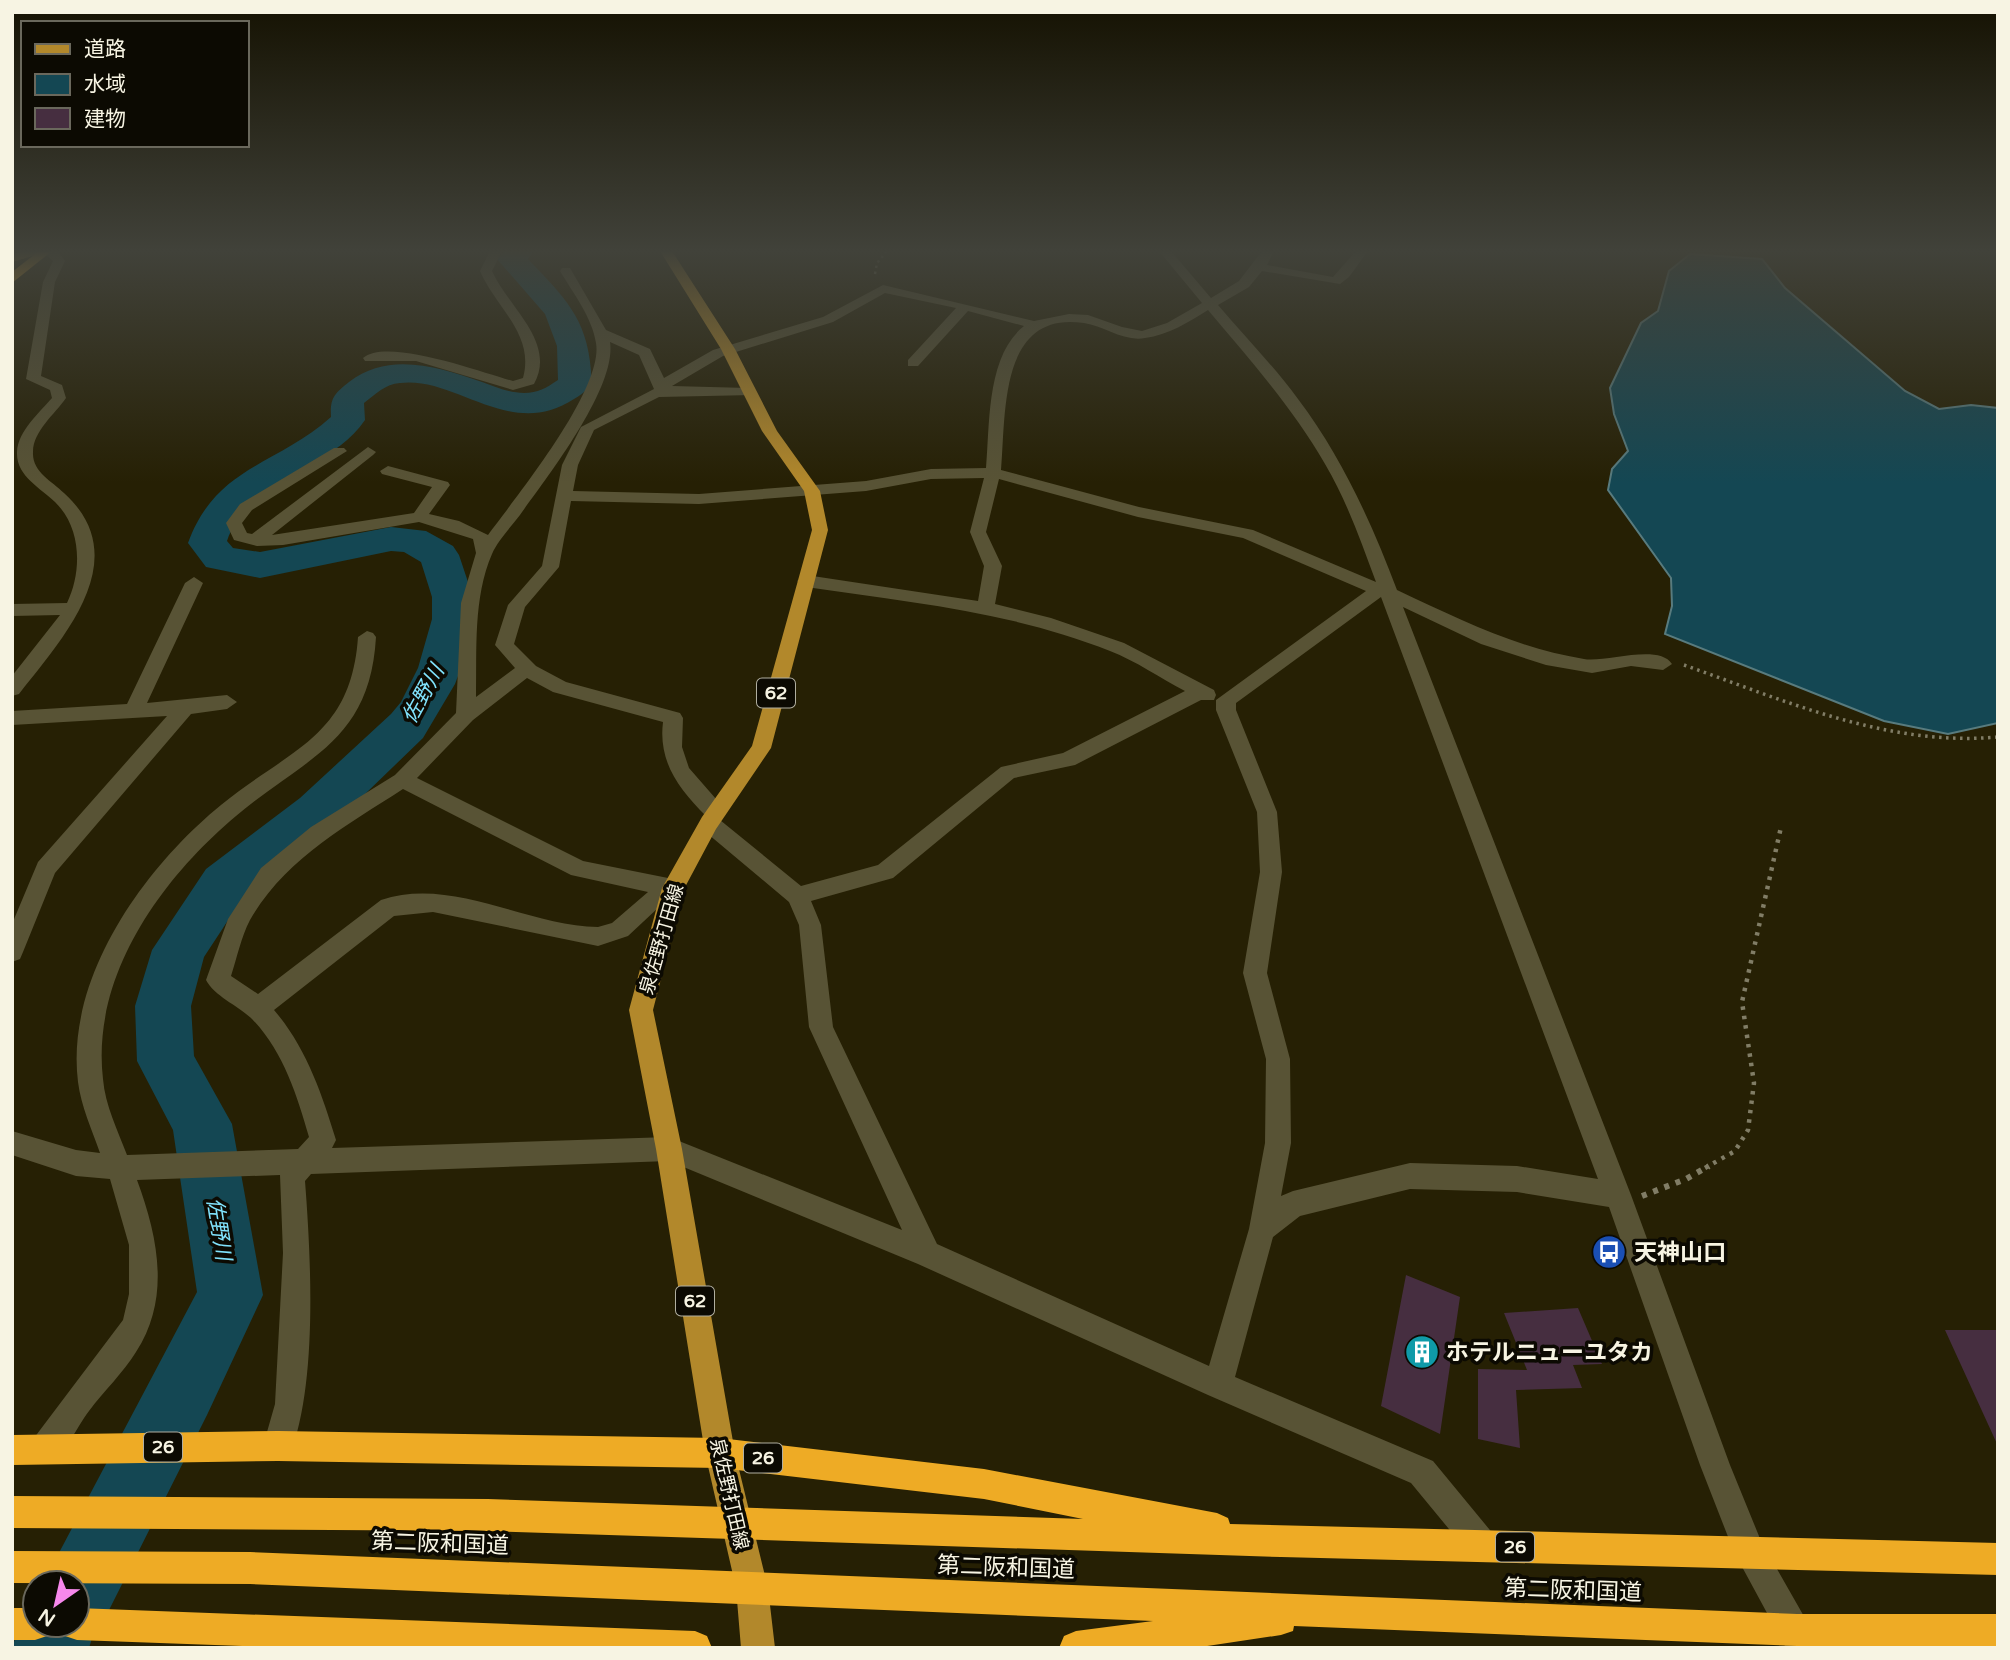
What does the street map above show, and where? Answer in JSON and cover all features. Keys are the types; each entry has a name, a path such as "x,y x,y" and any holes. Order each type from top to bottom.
{"highway":[{"name":"26","path":"12,1450 278,1446 720,1453 984,1484 1281,1541"},
{"name":"第二阪和国道","path":"12,1512 488,1515 1281,1541 1998,1559"},
{"name":"第二阪和国道","path":"12,1567 250,1568 472,1576 1335,1612 1801,1639 1998,1630"},
{"path":"1089,1647 1335,1612"},
{"path":"91,1625 144,1624 695,1648"}],"main road":[{"name":"泉佐野打田線","path":"715,328 748,392 812,491 820,530 761,748 712,818 673,888 640,1010 669,1149 720,1453 752,1588 758,1648"}],"street":[{"path":"12,690 72,609 83,586 86,545 67,505 27,467 24,451 32,435 59,398 57,388 45,381 27,381 39,328"},
{"path":"370,358 417,357 513,386 530,381 536,366 525,328"},
{"path":"598,328 604,351 570,465 550,567 517,605 509,622 504,645 526,668 560,687 673,718 671,756 691,789 712,818 798,896 810,925 821,1027 927,1254"},
{"path":"466,715 470,603 484,553 581,425 662,389 728,349 802,328"},
{"path":"912,363 944,328"},
{"path":"986,608 993,566 978,532 993,473 1007,356 1026,328"},
{"path":"1113,328 1143,335 1166,328"},
{"path":"1230,328 1293,401 1334,465 1359,515 1620,1200 1715,1465 1750,1552 1801,1639"},
{"path":"601,333 645,352 662,389"},
{"path":"662,389 748,392"},
{"path":"339,451 246,507 234,523 240,536 255,540 283,540 419,517 453,525 481,536 484,553"},
{"path":"255,540 368,452"},
{"path":"388,471 442,485 419,517"},
{"path":"566,496 699,499 866,486 931,474 993,473 1138,512 1247,534 1386,591 1487,640 1546,659 1592,667 1631,660 1663,664"},
{"path":"300,474 330,481"},
{"path":"806,582 986,608 1045,622 1118,648 1200,692 1226,700"},
{"path":"133,712 194,583"},
{"path":"1226,700 1386,591"},
{"path":"12,610 72,609"},
{"path":"45,1449 88,1388 124,1349 137,1320 143,1293 145,1242 124,1167 90,1079 90,1049 96,1009 122,936 143,900 201,836 231,808 308,755 329,734 360,686 367,637"},
{"path":"278,1446 290,1404 297,1253 292,1177 323,1140 310,1098 286,1045 257,1009 218,979 239,919 269,874 318,832 402,780 444,741 466,715 526,668"},
{"path":"798,896 885,872 1008,772 1068,760 1200,692"},
{"path":"1218,1385 1262,1229 1278,1143 1278,1059 1255,973 1271,872 1267,812 1227,710 1226,700"},
{"path":"12,718 133,712 227,702"},
{"path":"12,951 46,868 185,708"},
{"path":"402,780 579,869 673,888"},
{"path":"257,1009 390,907 433,903 587,936 605,937 618,933 646,905 673,888"},
{"path":"12,1143 76,1163 124,1167 669,1149 927,1254 1218,1385 1422,1472 1483,1546"},
{"path":"1262,1229 1293,1204 1410,1176 1517,1179 1620,1200"}],"path":[{"path":"1663,664 1679,663 1871,727 1934,738 1998,737"},
{"path":"1620,1200 1686,1179 1735,1150 1748,1130 1754,1083 1742,1002 1781,827"}],"water":[{"path":"1638,328 1832,328 1905,391 1939,409 1971,405 1998,408 1998,723 1948,734 1884,721 1665,634 1672,606 1671,578 1608,490 1612,469 1628,451 1614,414 1610,388"}],"building":[{"name":"ホテルニューユタカ","path":"1406,1275 1460,1297 1440,1434 1381,1406"},
{"path":"1578,1308 1602,1364 1573,1365 1582,1388 1516,1390 1520,1448 1478,1439 1478,1369 1527,1370 1504,1313"},
{"path":"1945,1330 1998,1330 1998,1446"}],"waterway":[{"name":"佐野川","path":"90,1569 230,1295 202,1124 166,1061 163,1006 179,950 224,884 317,811 407,726 433,684 450,636 453,603 439,555 412,540 391,539 260,565 220,558 207,543 215,520 229,502 247,486 331,436 348,420 347,400 374,379 402,372 432,377 492,397 521,403 549,401 575,384 573,346 566,328"},
{"name":"佐野川","path":"48,1648 53,1639"}],"place":[{"name":"天神山口","path":"1609,1252"},
{"name":"ホテルニューユタカ","path":"1422,1352"}]}
